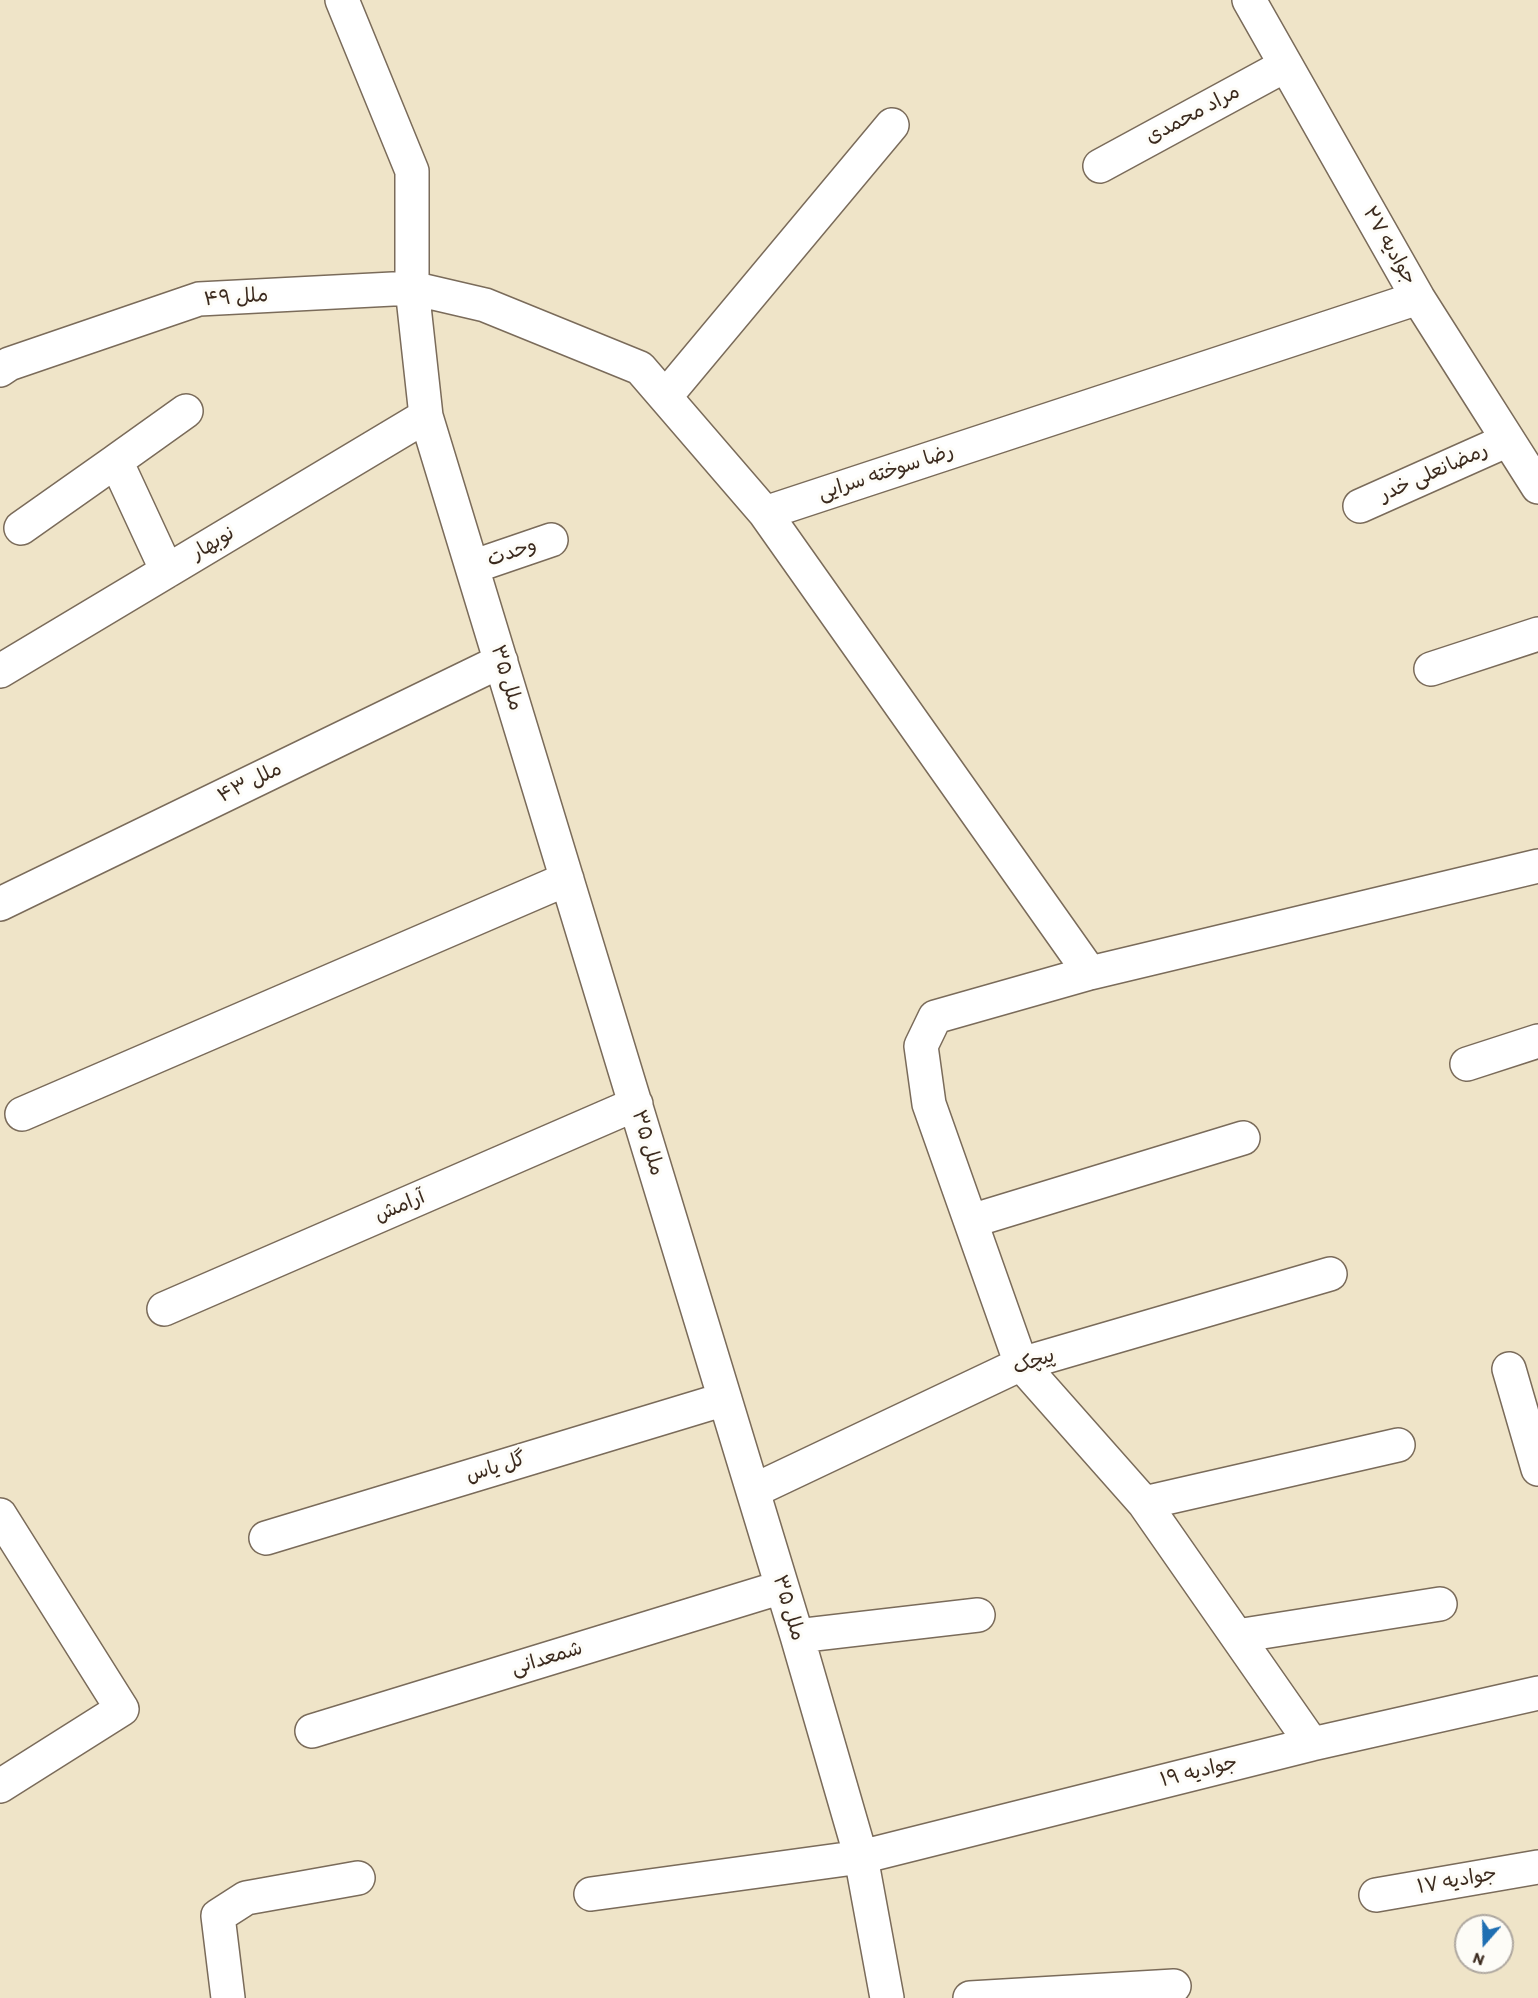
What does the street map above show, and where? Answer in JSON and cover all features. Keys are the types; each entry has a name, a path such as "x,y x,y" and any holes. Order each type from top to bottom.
{"street":[{"name":"ملل ۳۵","path":"342,0 412,171 412,288 426,416 797,1636 861,1857 886,1998"},
{"name":"جوادیه ۲۷","path":"1249,0 1418,298 1538,488"},
{"name":"مراد محمدی","path":"1100,166 1286,65"},
{"path":"665,397 892,125"},
{"name":"ملل ۴۹","path":"0,370 9,364 198,299 412,288"},
{"path":"412,288 485,304 640,368 765,513 1090,973"},
{"name":"رضا سوخته سرایی","path":"765,513 1418,298"},
{"path":"21,528 186,411"},
{"name":"نوبهار","path":"0,670 426,416"},
{"name":"رمضانعلی خدر","path":"1360,506 1508,440"},
{"path":"116,461 167,572"},
{"name":"وحدت","path":"472,567 551,540"},
{"path":"1431,669 1538,634"},
{"name":"ملل ۴۳","path":"0,904 501,662"},
{"path":"1312,1744 1144,1503 1021,1364 929,1104 921,1046 935,1017 1090,973 1538,866"},
{"path":"22,1114 567,879"},
{"path":"1467,1064 1538,1041"},
{"name":"آرامش","path":"164,1309 636,1104"},
{"path":"971,1221 1243,1138"},
{"name":"پیچک","path":"753,1491 1021,1364 1330,1274"},
{"path":"1509,1369 1538,1469"},
{"name":"گل یاس","path":"266,1538 725,1399"},
{"path":"1144,1503 1398,1445"},
{"path":"0,1786 122,1708 4,1529"},
{"name":"شمعدانی","path":"312,1731 782,1587"},
{"path":"1237,1636 1440,1604"},
{"path":"797,1636 978,1615"},
{"name":"جوادیه ۱۹","path":"591,1894 861,1857 1312,1744 1538,1693"},
{"name":"جوادیه ۱۷","path":"1376,1895 1538,1867"},
{"path":"228,1998 218,1916 246,1898 358,1878"},
{"path":"970,1998 1174,1986"}]}
